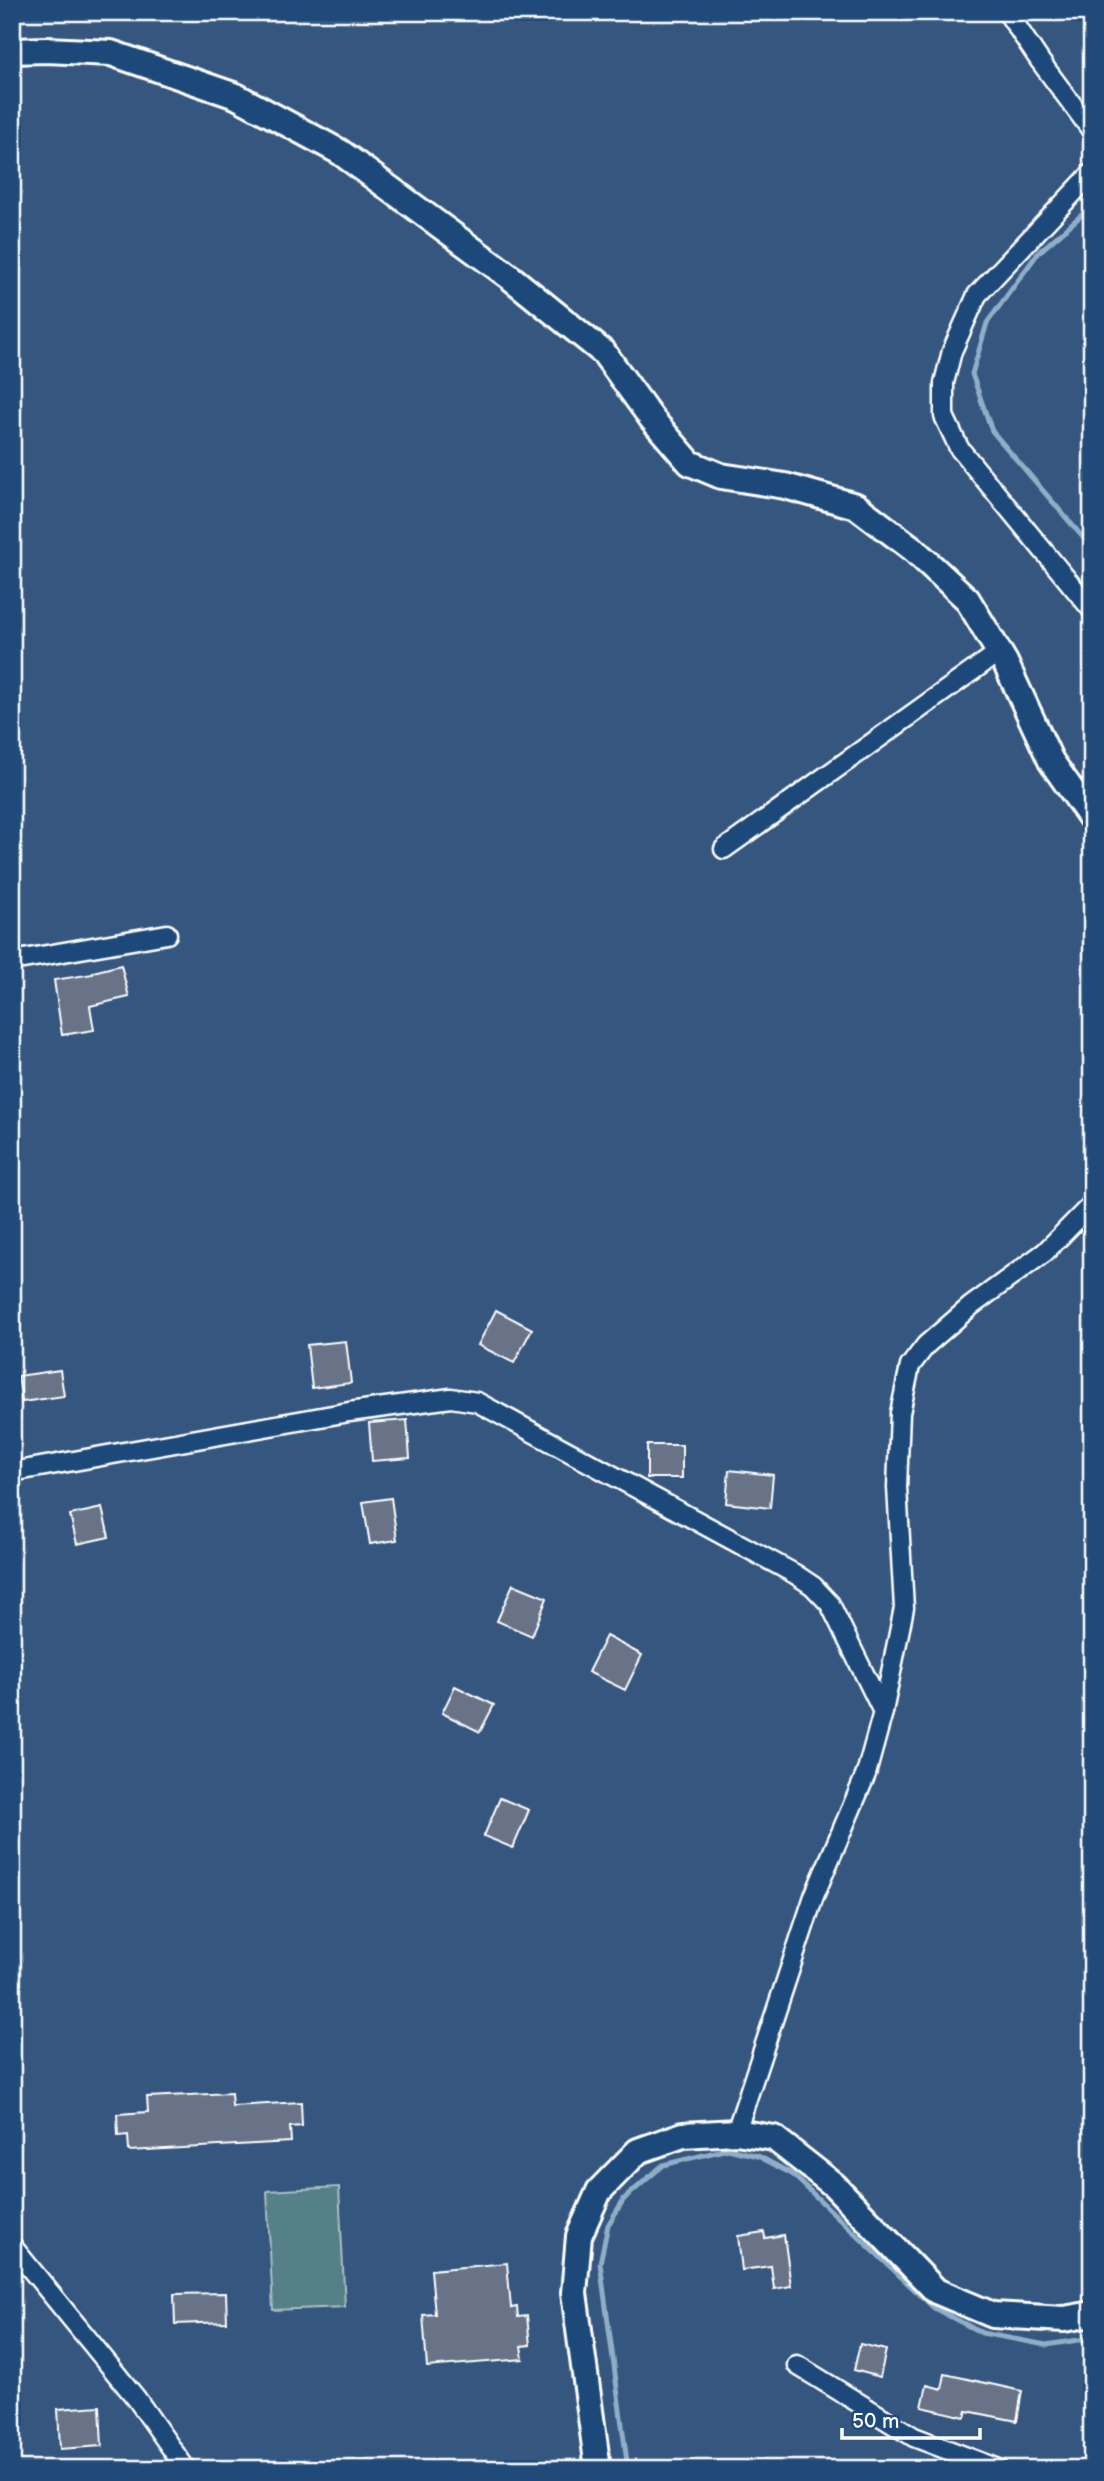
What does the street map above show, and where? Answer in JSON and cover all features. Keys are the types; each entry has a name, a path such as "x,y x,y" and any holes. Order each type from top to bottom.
{"street":[{"path":"1007,12 1092,131"},
{"path":"12,51 111,53 236,96 340,152 510,277 604,353 652,419 690,463 720,476 785,486 856,506 913,549 967,599 999,652 1051,761 1092,819"},
{"path":"1092,173 977,295 952,351 944,383 944,416 959,448 1092,610"},
{"path":"724,849 999,652"},
{"path":"12,961 167,934"},
{"path":"736,2132 814,1896 866,1774 883,1712 904,1608 897,1487 900,1413 910,1366 926,1345 971,1306 1045,1252 1092,1204"},
{"path":"12,1472 362,1410 451,1398 477,1402 813,1586 830,1604 883,1712"},
{"path":"598,2469 574,2293 579,2236 599,2191 638,2151 683,2135 736,2132 774,2138 834,2185 936,2291 993,2315 1064,2319 1092,2314"},
{"path":"12,2246 136,2398 186,2469"},
{"path":"797,2365 914,2437 998,2469"}],"green space":[{"path":"339,2187 345,2307 273,2310 267,2191"}],"building":[{"path":"121,965 129,997 90,1006 94,1030 62,1035 54,980 93,974"},
{"path":"496,1310 532,1329 514,1363 478,1345"},
{"path":"346,1341 351,1383 312,1388 307,1345"},
{"path":"60,1370 64,1396 22,1402 18,1376"},
{"path":"407,1420 410,1458 372,1461 369,1423"},
{"path":"647,1445 682,1445 682,1478 647,1478"},
{"path":"729,1470 773,1475 770,1508 726,1503"},
{"path":"391,1498 397,1540 370,1544 363,1502"},
{"path":"102,1508 109,1537 77,1544 70,1515"},
{"path":"513,1584 547,1598 532,1636 497,1621"},
{"path":"606,1636 642,1655 625,1690 588,1672"},
{"path":"455,1686 494,1705 480,1732 442,1713"},
{"path":"500,1798 529,1810 513,1848 484,1836"},
{"path":"231,2093 232,2106 301,2102 302,2126 290,2127 291,2142 129,2151 128,2135 118,2136 117,2114 148,2112 147,2097"},
{"path":"764,2232 765,2238 784,2235 791,2286 774,2289 771,2266 742,2270 738,2236"},
{"path":"507,2263 511,2308 517,2307 518,2317 527,2316 530,2345 521,2346 523,2359 427,2367 423,2315 435,2314 431,2270"},
{"path":"226,2293 227,2322 175,2324 174,2294"},
{"path":"860,2344 886,2350 880,2377 854,2370"},
{"path":"945,2374 1022,2391 1017,2421 967,2411 965,2417 922,2407 927,2385 942,2389"},
{"path":"100,2406 102,2446 60,2449 58,2409"}],"waterway":[{"path":"1092,206 1038,253 987,323 972,374 992,431 1092,548"},
{"path":"628,2469 600,2263 608,2225 624,2199 663,2165 728,2149 758,2156 792,2174 934,2308 982,2333 1046,2345 1092,2338"}]}
